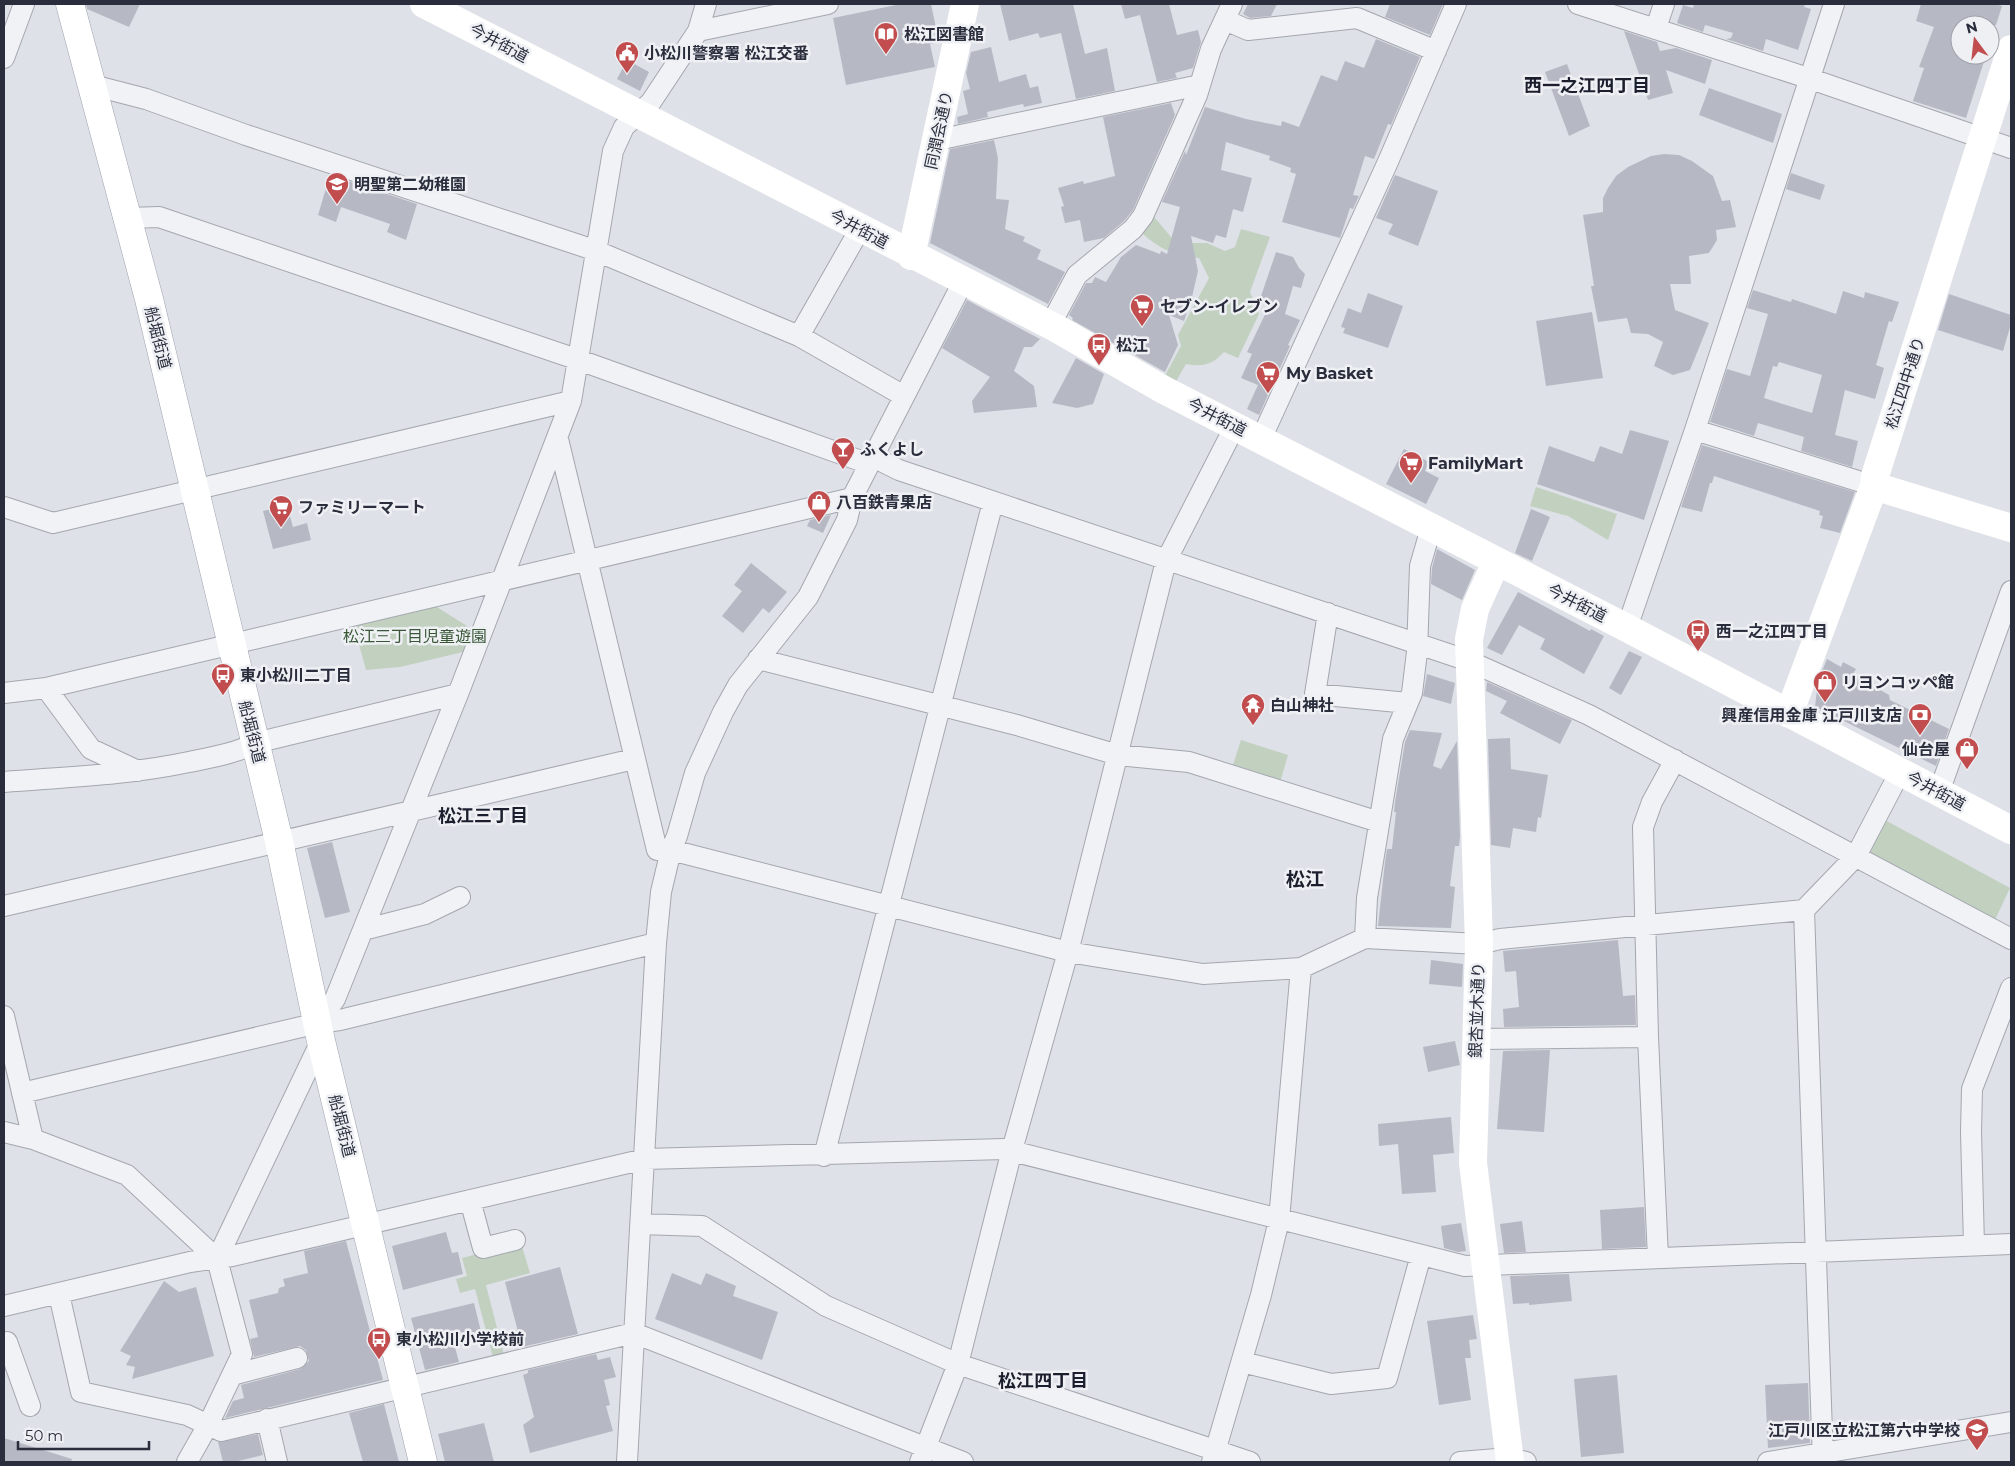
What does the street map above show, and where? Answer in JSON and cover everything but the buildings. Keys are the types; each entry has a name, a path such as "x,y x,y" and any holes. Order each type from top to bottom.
{"street":[{"path":"4,58 24,4"},
{"name":"船堀街道","path":"70,4 128,218 195,490 230,643 279,841 320,1032 423,1462"},
{"name":"今井街道","path":"424,4 911,256 1054,327 1111,361 1496,562 1625,627 2011,830"},
{"path":"217,1258 335,1000 558,439 571,401 580,360 594,250 612,151 624,127 651,102 698,31 706,4"},
{"path":"698,31 828,4"},
{"name":"同潤会通り","path":"911,256 965,4"},
{"path":"1261,439 1388,164 1456,4"},
{"path":"1578,4 1808,78 2011,148"},
{"path":"1656,28 1664,4"},
{"path":"1625,627 1631,616 1695,430 1808,78 1834,4"},
{"path":"1054,327 1054,318 1077,275 1132,228 1142,216 1200,85 1210,49 1229,12 1248,30 1357,18 1436,50"},
{"name":"松江四中通り","path":"1789,714 1874,486 1875,476 2011,49"},
{"path":"92,85 146,99 246,135 594,250 799,336 904,396"},
{"path":"937,140 1200,85"},
{"path":"128,218 159,217 580,360 861,461 879,460 899,470 1166,561 1469,661 1589,715 2011,939"},
{"path":"799,336 860,229"},
{"path":"627,1462 656,943 661,892 671,850 677,836 695,773 723,712 738,685 808,597 847,520 852,498 963,282"},
{"path":"4,507 53,523 571,401"},
{"path":"922,1455 958,1364 1012,1150 1068,952 1166,561 1235,426"},
{"path":"1695,430 2011,528"},
{"path":"558,439 657,850 671,850 1068,952 1203,974 1301,968 1365,938 1479,944 1500,939 1804,910 1856,856 1900,772"},
{"path":"4,693 46,688 230,643 852,498"},
{"path":"824,1156 942,706 993,502"},
{"path":"1365,938 1367,898 1393,739 1412,693 1417,652 1420,566 1431,528"},
{"name":"銀杏並木通り","path":"1496,562 1482,591 1471,622 1469,661 1479,944 1473,1151 1486,1265 1515,1461"},
{"path":"1939,792 2011,591"},
{"path":"1328,613 1315,694 1408,703"},
{"path":"758,659 1016,725 1118,755 1189,762 1379,822"},
{"path":"46,688 90,749 139,772"},
{"path":"4,782 139,772 237,752 255,743 458,694"},
{"path":"4,906 634,759"},
{"path":"1658,1258 1648,1037 1642,827 1652,802 1675,760"},
{"path":"363,930 425,914 460,897"},
{"path":"1804,910 1823,1458"},
{"path":"22,1093 320,1032 340,1020 656,943"},
{"path":"1214,1458 1242,1362 1279,1220 1301,968"},
{"path":"1974,1245 1971,1132 1972,1089 2011,988"},
{"path":"4,1016 33,1139"},
{"path":"1477,1039 1648,1037"},
{"path":"4,1132 33,1139 127,1175 217,1258 242,1354 208,1425 187,1462"},
{"path":"4,1306 16,1301 59,1294 190,1262 217,1258 367,1225 645,1159 1012,1150 1279,1220 1465,1266 2011,1244"},
{"path":"470,1200 483,1248 515,1240"},
{"path":"641,1224 702,1226 826,1306 958,1364 1214,1458 1250,1462"},
{"path":"1242,1362 1331,1384 1387,1378 1421,1255"},
{"path":"59,1294 82,1392 187,1415 221,1431 634,1333 922,1455 963,1462"},
{"path":"7,1342 11,1373 30,1406"},
{"path":"232,1375 297,1358"},
{"path":"267,1420 277,1462"},
{"path":"1768,1462 1823,1458 2011,1422"},
{"path":"1460,1462 1515,1461"}],"green space":[{"path":"1150,212 1171,237 1191,243 1207,243 1225,251 1235,247 1241,229 1270,237 1250,292 1259,314 1238,358 1224,352 1207,364 1186,364 1171,390 1161,383 1181,346 1178,335 1209,278 1199,258 1173,253 1158,245 1137,228"},
{"path":"1536,487 1617,514 1608,540 1568,516 1530,506"},
{"name":"松江三丁目児童遊園","path":"432,604 475,631 467,651 400,667 366,670 353,622"},
{"path":"1241,740 1288,755 1279,786 1231,771"},
{"path":"1885,820 2010,888 1993,924 1867,855"},
{"path":"521,1243 530,1273 486,1285 505,1359 494,1361 475,1289 460,1293 456,1279 467,1276 462,1258"}],"place":[{"name":"松江図書館","path":"886,55"},
{"name":"小松川警察署 松江交番","path":"627,74"},
{"name":"明聖第二幼稚園","path":"337,205"},
{"name":"セブン-イレブン","path":"1142,327"},
{"name":"松江","path":"1099,366"},
{"name":"My Basket","path":"1268,394"},
{"name":"ふくよし","path":"843,470"},
{"name":"FamilyMart","path":"1411,484"},
{"name":"八百鉄青果店","path":"819,523"},
{"name":"ファミリーマート","path":"281,528"},
{"name":"西一之江四丁目","path":"1698,652"},
{"name":"東小松川二丁目","path":"223,696"},
{"name":"リヨンコッペ館","path":"1825,703"},
{"name":"白山神社","path":"1253,726"},
{"name":"興産信用金庫 江戸川支店","path":"1920,736"},
{"name":"仙台屋","path":"1967,770"},
{"name":"東小松川小学校前","path":"379,1360"},
{"name":"江戸川区立松江第六中学校","path":"1977,1451"}],"district":[{"name":"西一之江四丁目","path":"1587,86"},
{"name":"松江三丁目","path":"483,816"},
{"name":"松江","path":"1305,879"},
{"name":"松江四丁目","path":"1043,1381"}]}
